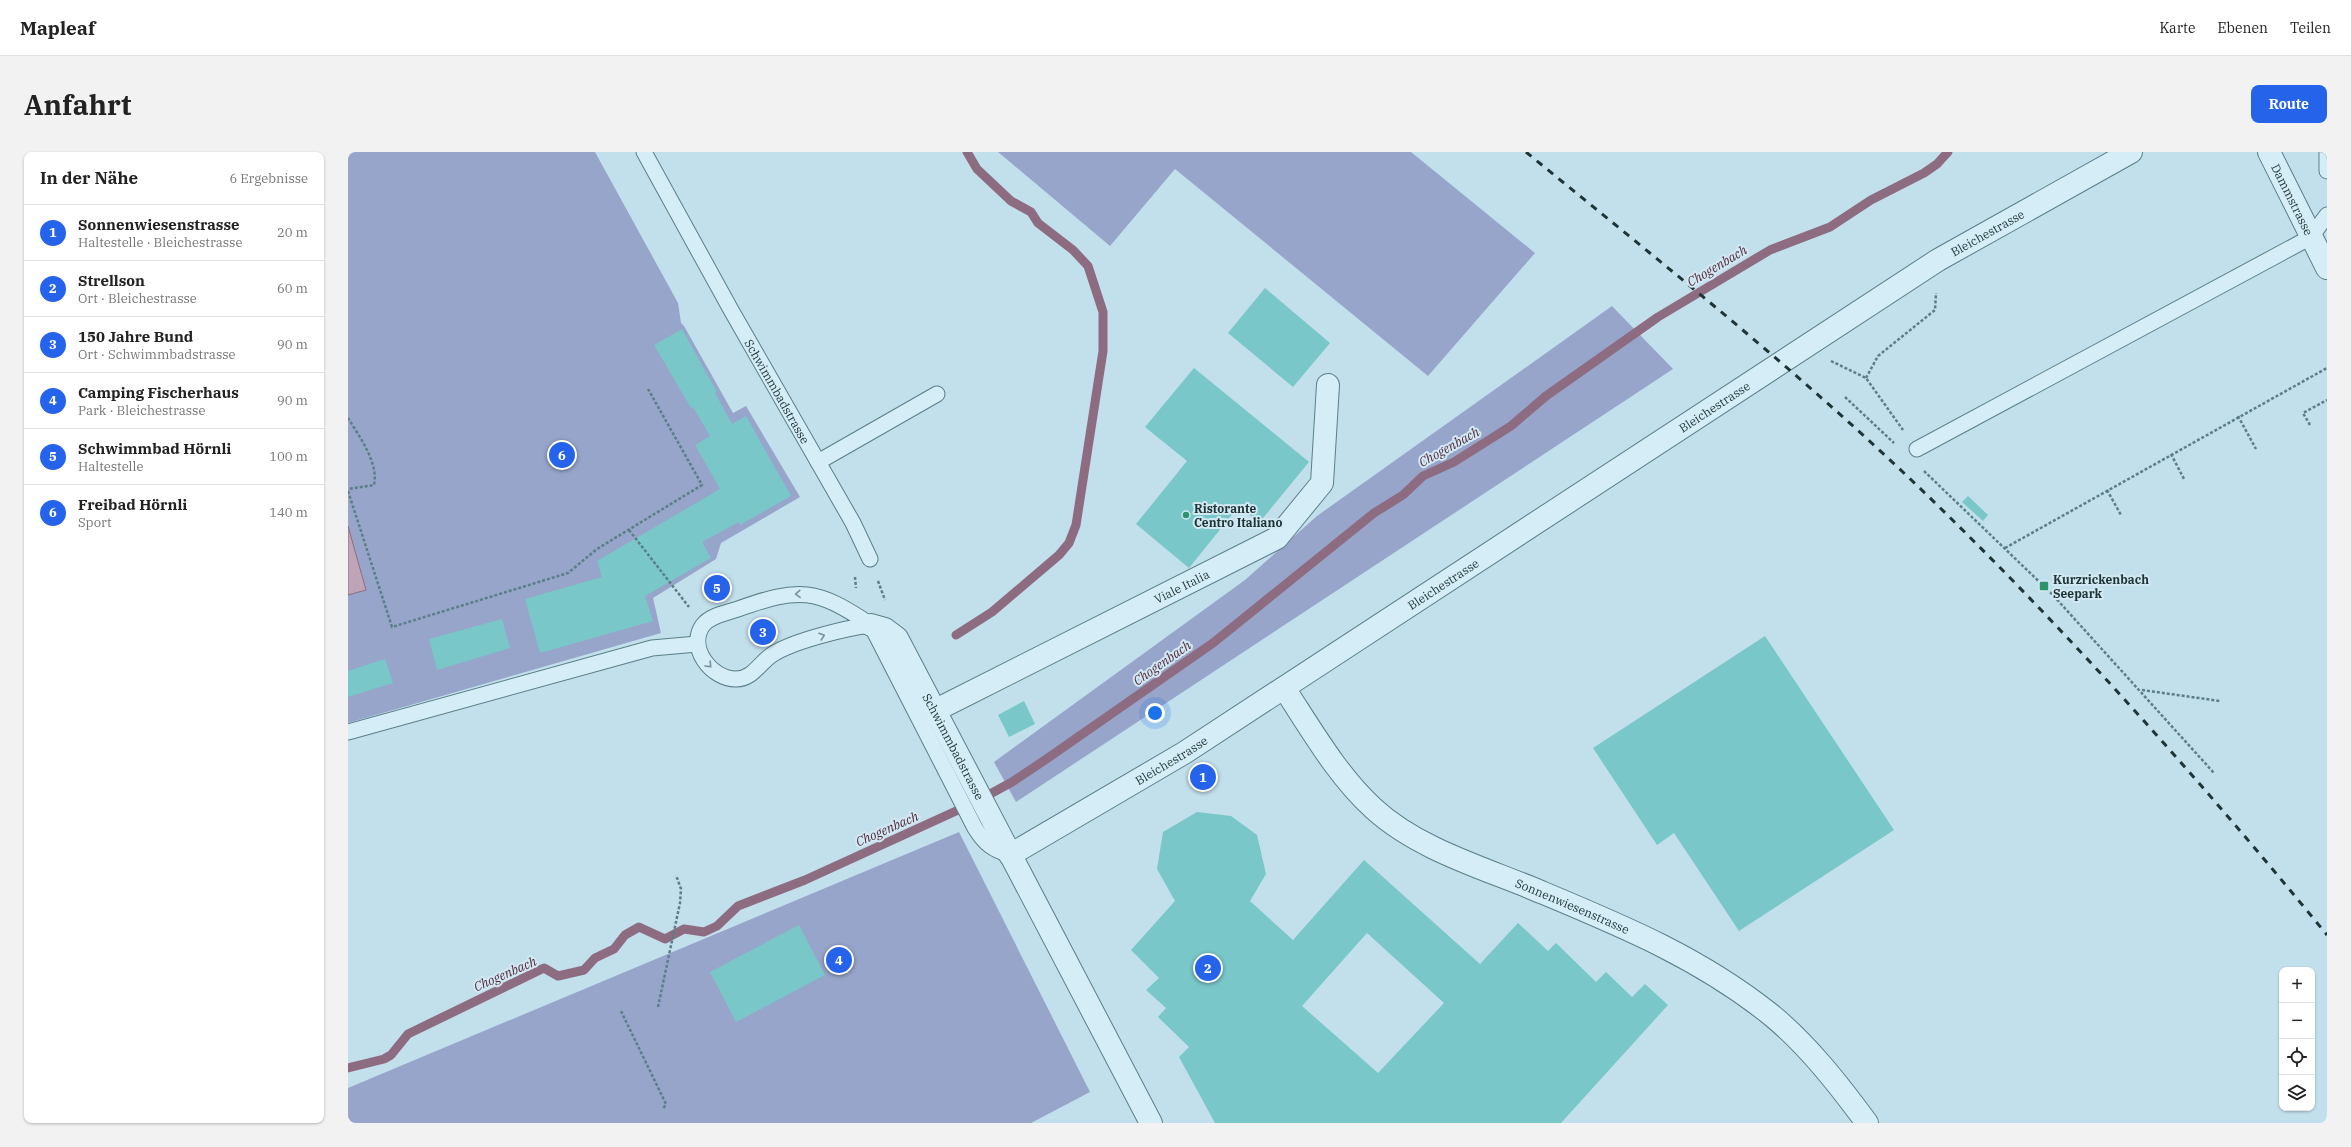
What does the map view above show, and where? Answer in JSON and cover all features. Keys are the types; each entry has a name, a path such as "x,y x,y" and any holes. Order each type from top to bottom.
{"street":[{"name":"Bleichestrasse","path":"1010,855 1184,753 1938,260 2131,152"},
{"name":"Dammstrasse","path":"2269,152 2327,268"},
{"name":"Viale Italia","path":"936,710 1277,538 1322,483 1328,385"},
{"path":"871,625 885,630 897,638"},
{"name":"Schwimmbadstrasse","path":"897,638 936,710 965,787 984,824 1010,855"},
{"name":"Sonnenwiesenstrasse","path":"1284,688 1310,729 1350,784 1379,813 1403,831 1450,854 1641,934 1731,986 1771,1015 1812,1055 1867,1123"},
{"path":"1010,855 1151,1123"}],"lane":[{"name":"Schwimmbadstrasse","path":"644,152 853,523 870,559"},
{"path":"2327,152 2327,171"},
{"path":"1917,449 2311,237 2327,215"},
{"path":"818,462 937,394"},
{"path":"871,625 837,631 779,651 747,676 737,679 727,678 708,665 701,655 698,644 699,633 703,625 709,619 762,601 790,594 805,593 816,595 839,605 871,625 965,787"},
{"path":"348,732 652,648 698,644"}],"path":[{"path":"1866,378 1878,356 1935,310 1936,293"},
{"path":"1830,361 1866,378 1917,449"},
{"path":"2005,548 2238,416 2327,368"},
{"path":"348,418 366,450 376,478 374,485 348,490 392,627 568,573 597,549 702,485 648,389"},
{"path":"1845,397 1895,444"},
{"path":"2310,425 2303,413 2327,400"},
{"path":"2238,416 2256,448"},
{"path":"2171,454 2184,479"},
{"path":"1918,466 2052,594 2141,690 2214,773"},
{"path":"2107,490 2121,515"},
{"path":"629,530 703,625"},
{"path":"870,559 897,638"},
{"path":"2141,690 2220,701"},
{"path":"658,1007 680,903 681,889 676,875"},
{"path":"621,1011 666,1104 663,1109"}],"shaded area":[{"path":"348,152 595,152 678,303 681,323 733,413 746,406 800,497 721,543 716,559 653,598 661,633 348,723"},
{"path":"998,152 1411,152 1535,253 1428,376 1175,169 1110,246"},
{"path":"1612,306 1673,369 1016,802 994,762 1245,580 1317,516"},
{"path":"348,526 366,590 348,595"},
{"path":"959,832 1090,1092 1031,1123 348,1123 348,1088"}],"building":[{"path":"1265,288 1330,343 1293,387 1228,333"},
{"path":"682,329 717,392 715,393 732,424 746,416 791,496 740,525 739,522 702,542 711,558 645,596 653,621 540,653 525,599 602,577 597,561 720,489 695,445 710,436 693,407 691,408 654,345"},
{"path":"1194,368 1309,462 1259,523 1239,506 1189,568 1136,524 1187,461 1145,427"},
{"path":"1968,496 1988,515 1983,521 1962,502"},
{"path":"502,619 510,648 437,670 429,639"},
{"path":"1765,636 1894,830 1739,931 1674,833 1657,845 1593,748"},
{"path":"385,659 393,683 348,697 348,671"},
{"path":"1024,701 1035,724 1009,737 998,715"},
{"path":"1197,812 1231,816 1257,835 1266,874 1250,901 1293,940 1364,860 1480,964 1518,923 1548,951 1556,943 1596,982 1606,972 1632,997 1645,984 1668,1005 1561,1123 1215,1123 1179,1057 1189,1047 1158,1017 1166,1008 1146,990 1159,978 1131,950 1175,901 1157,869 1163,832","holes":["1367,933 1444,1003 1378,1073 1302,1006"]},
{"path":"799,925 825,975 736,1022 710,972"}],"waterway":[{"path":"956,635 992,612 1059,555 1069,543 1076,525 1103,351 1103,312 1088,266 1073,250 1038,223 1031,212 1011,201 977,169 967,152"},
{"name":"Chogenbach","path":"981,799 1012,782 1045,760 1213,643 1374,513 1403,495 1423,476 1454,462 1511,426 1546,396 1658,317 1770,250 1830,227 1871,200 1924,173 1937,164 1948,152"},
{"name":"Chogenbach","path":"348,1068 384,1059 391,1055 408,1034 544,968 558,976 584,970 595,958 614,949 625,935 639,927 665,939 684,929 704,932 717,926 738,906 805,880 967,806"}],"railway":[{"path":"1526,152 1782,363 1881,451 1929,497 2034,602 2134,710 2232,821 2327,935"}],"place":[{"name":"Freibad Hörnli","path":"562,455"},
{"name":"Ristorante Centro Italiano","path":"1186,515"},
{"name":"Kurzrickenbach Seepark","path":"2044,586"},
{"name":"Schwimmbad Hörnli","path":"717,588"},
{"name":"150 Jahre Bund","path":"763,632"},
{"name":"Sonnenwiesenstrasse","path":"1203,777"},
{"name":"Camping Fischerhaus","path":"839,960"},
{"name":"Strellson","path":"1208,968"}]}
